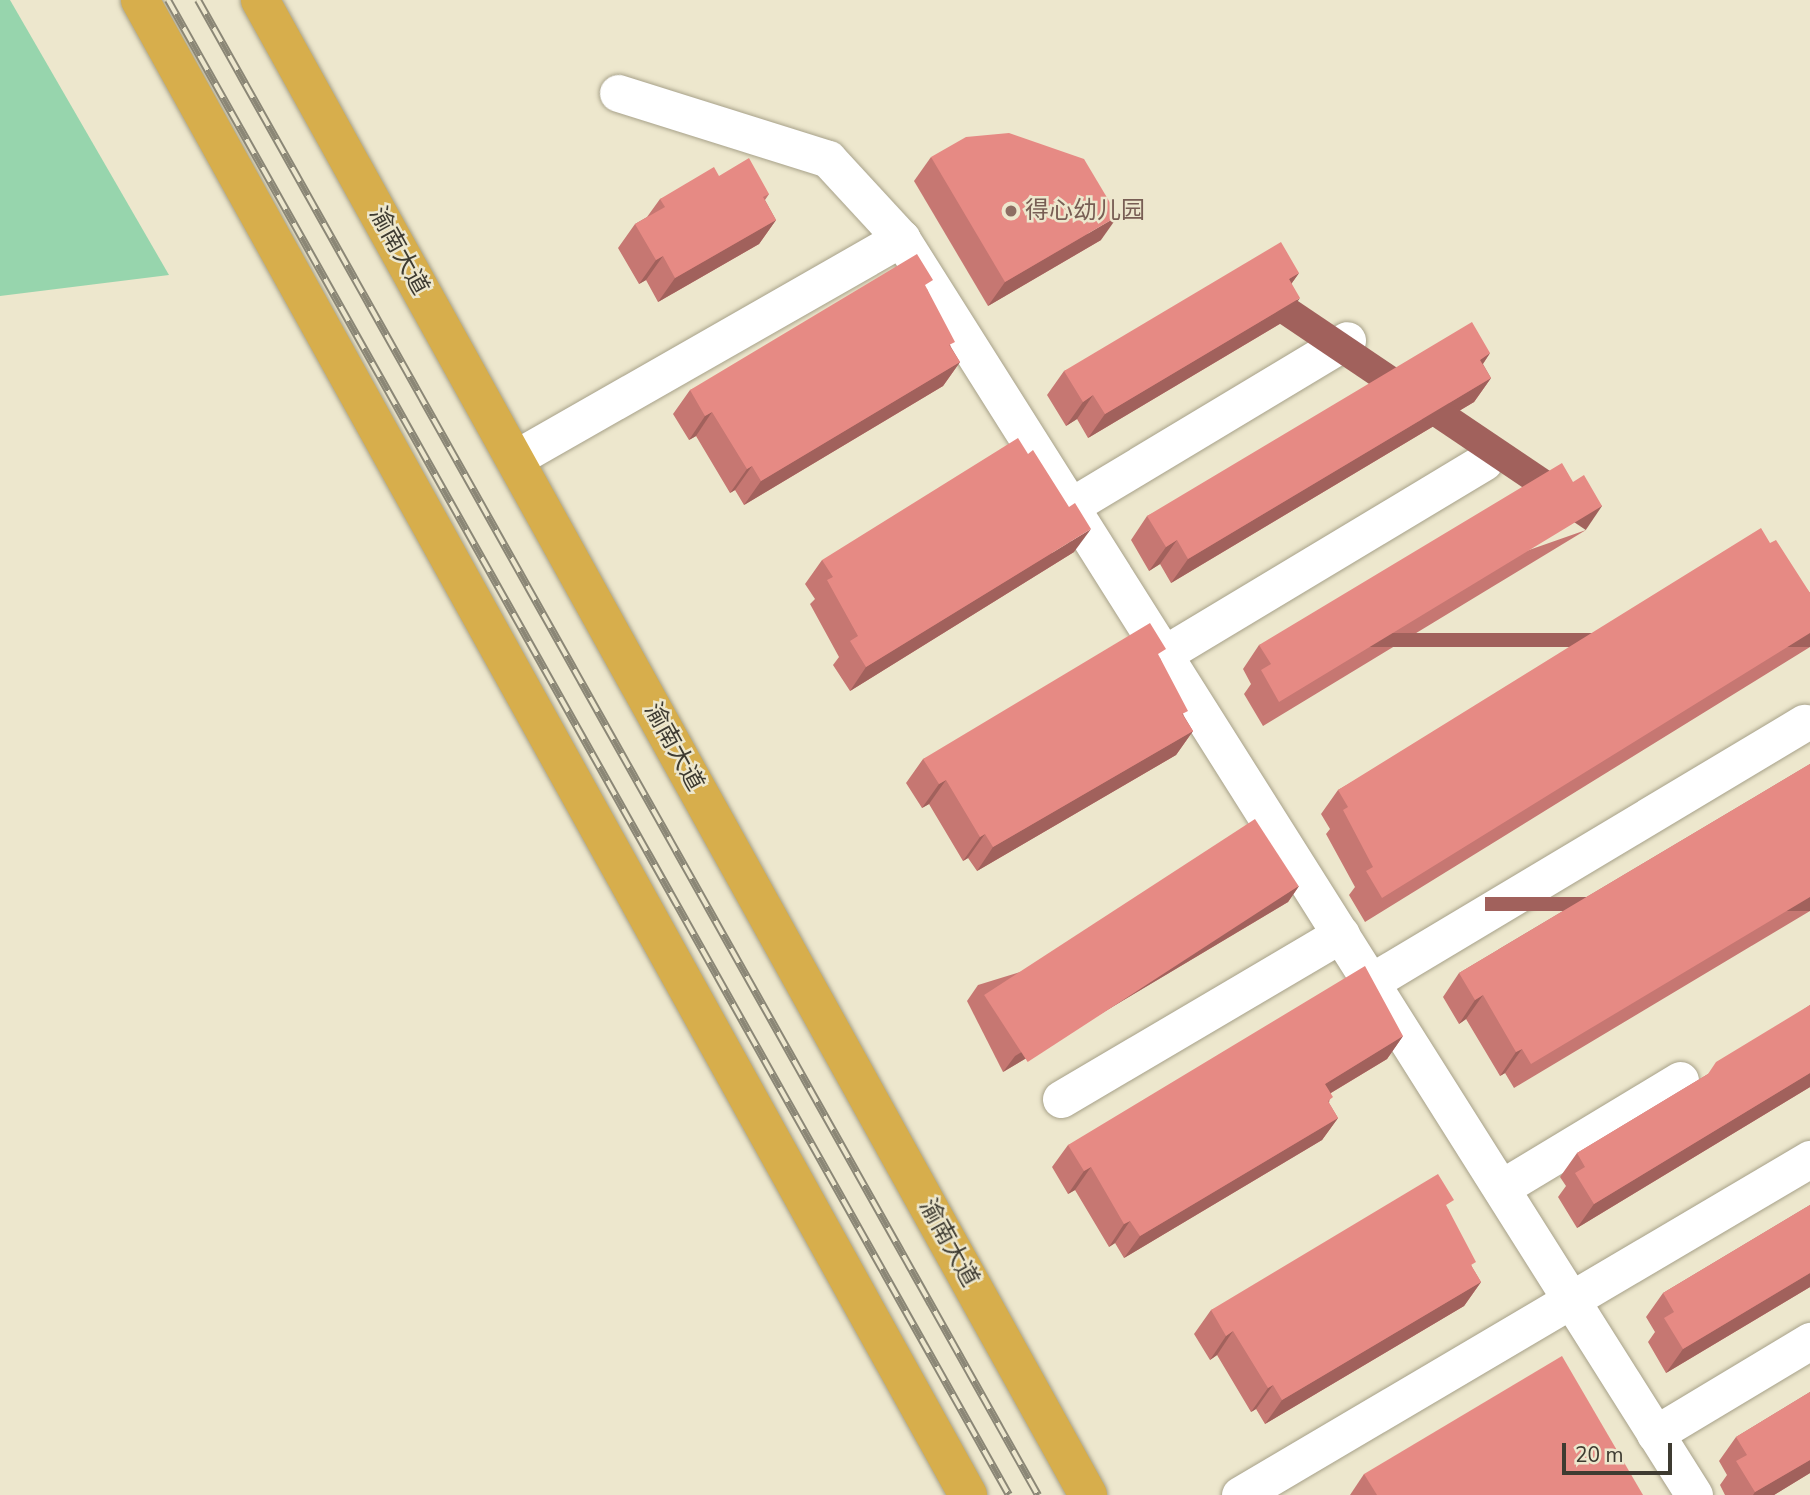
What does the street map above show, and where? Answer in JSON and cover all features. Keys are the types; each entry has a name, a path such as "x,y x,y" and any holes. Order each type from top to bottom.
{"highway":[{"path":"140,0 968,1495"},
{"name":"渝南大道","path":"260,0 1088,1495"}],"street":[{"path":"618,93 828,159 901,238 1693,1495"},
{"path":"514,460 901,238"},
{"path":"1071,506 1347,340"},
{"path":"1164,654 1484,462"},
{"path":"1371,982 1804,723"},
{"path":"1061,1099 1340,934"},
{"path":"1501,1188 1680,1080"},
{"path":"1240,1495 1810,1159"},
{"path":"1655,1434 1810,1341"}],"green space":[{"path":"0,0 10,0 169,275 0,296"}],"building":[{"path":"1009,133 1084,159 1118,216 1005,282 931,157 966,137"},
{"path":"749,158 769,194 763,197 776,220 675,278 663,256 656,260 635,224 665,207 660,199 714,167 719,176"},
{"path":"1281,242 1299,273 1289,279 1300,298 1105,414 1093,395 1083,402 1064,371"},
{"path":"917,254 933,280 925,285 955,342 949,345 960,362 761,481 752,466 747,469 712,412 705,416 690,390"},
{"path":"1472,322 1490,353 1480,360 1491,378 1188,559 1177,540 1166,547 1147,516"},
{"path":"1018,438 1028,454 1033,450 1069,507 1075,503 1091,529 866,667 850,641 858,636 827,580 833,577 822,560"},
{"path":"1562,463 1573,482 1584,475 1602,506 1279,702 1261,670 1271,664 1259,645"},
{"path":"1761,528 1770,543 1776,540 1810,593 1810,633 1382,898 1366,871 1373,867 1343,810 1348,807 1338,790"},
{"path":"1150,623 1166,649 1158,654 1188,711 1182,714 1193,731 993,847 985,834 980,837 946,780 939,784 923,759"},
{"path":"1810,764 1810,897 1531,1064 1522,1049 1516,1052 1483,995 1475,1000 1459,973"},
{"path":"1255,819 1299,886 1028,1062 984,995"},
{"path":"1365,966 1403,1036 1325,1084 1333,1097 1328,1101 1338,1118 1140,1236 1130,1221 1124,1224 1091,1167 1084,1171 1068,1145"},
{"path":"1810,1005 1810,1073 1594,1204 1575,1173 1585,1167 1577,1153 1708,1074 1716,1062"},
{"path":"1438,1174 1454,1200 1446,1205 1476,1262 1471,1265 1481,1282 1282,1400 1273,1385 1268,1388 1233,1331 1226,1336 1211,1310"},
{"path":"1810,1205 1810,1273 1683,1349 1664,1318 1674,1312 1663,1293"},
{"path":"1562,1356 1643,1495 1377,1495 1364,1474"},
{"path":"1810,1392 1810,1460 1755,1492 1736,1461 1747,1455 1736,1437"}],"railway":[{"path":"168,0 1009,1495"},
{"path":"198,0 1038,1495"}],"place":[{"name":"得心幼儿园","path":"1011,211"}]}
